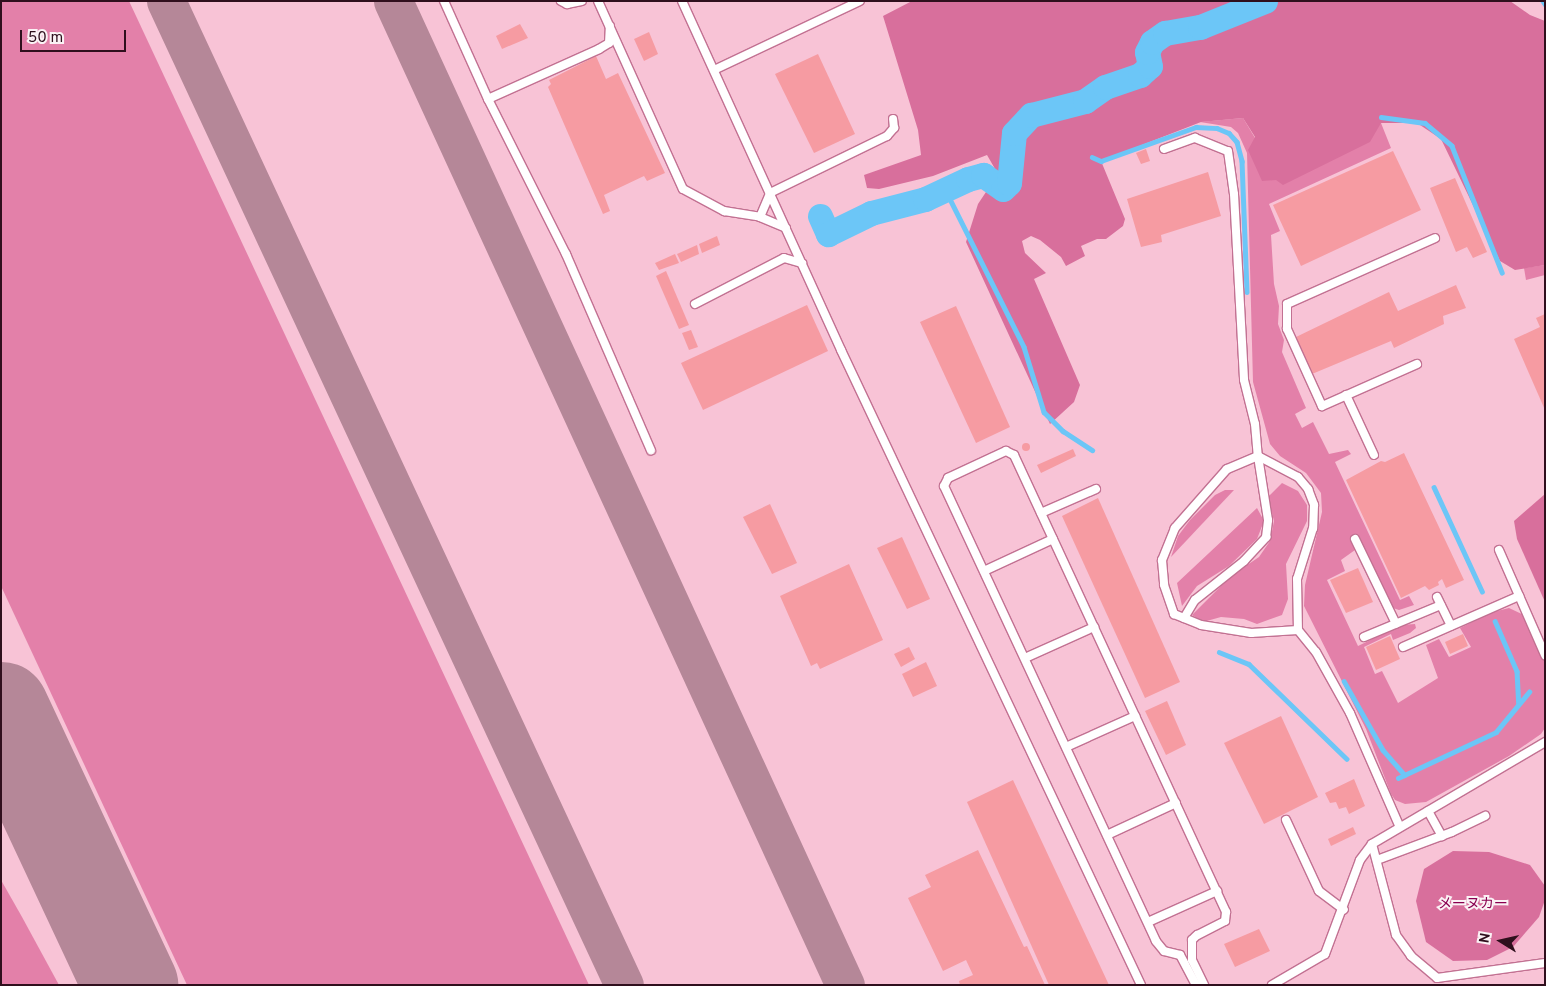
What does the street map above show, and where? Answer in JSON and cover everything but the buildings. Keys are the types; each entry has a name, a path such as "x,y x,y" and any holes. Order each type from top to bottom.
{"lane":[{"path":"444,1 488,99 566,254 652,450"},
{"path":"561,1 567,4 582,1"},
{"path":"598,1 684,189 724,211 760,217 786,228"},
{"path":"682,1 793,244 1141,985"},
{"path":"714,70 860,1"},
{"path":"488,99 609,43 610,24"},
{"path":"760,217 770,193 887,136 894,128 893,119"},
{"path":"1164,149 1195,138 1228,151 1234,194 1244,380 1255,424 1268,520 1266,537 1244,561 1195,600 1184,618"},
{"path":"1417,364 1322,406 1287,329 1287,304 1435,238"},
{"path":"695,304 784,258 793,244"},
{"path":"784,258 802,263"},
{"path":"1346,395 1374,455"},
{"path":"1196,985 1180,955 1164,951 1148,922 944,481 1010,451 1041,513 1217,891 1227,917 1197,935 1190,948 1192,960 1204,985"},
{"path":"1258,456 1227,469 1175,528 1162,560 1164,585 1174,614 1201,625 1251,633 1298,630"},
{"path":"1258,456 1298,477 1308,489 1314,505 1313,528 1296,579 1298,630 1316,652 1350,713 1399,825"},
{"path":"1041,513 1096,489"},
{"path":"984,571 1053,539"},
{"path":"1355,539 1396,624"},
{"path":"1499,550 1545,655"},
{"path":"1437,596 1451,626"},
{"path":"1403,647 1519,596"},
{"path":"1364,637 1441,605"},
{"path":"1025,658 1094,627"},
{"path":"1066,747 1135,716"},
{"path":"1272,985 1325,954 1344,910 1360,860 1372,844 1399,825 1428,810 1544,741"},
{"path":"1107,835 1176,803"},
{"path":"1428,810 1442,836"},
{"path":"1377,860 1442,836 1485,816"},
{"path":"1286,820 1319,891 1344,910"},
{"path":"1372,844 1396,935 1411,956 1437,978 1545,963"},
{"path":"1148,922 1217,891"}],"shaded area":[{"path":"1,1 129,1 589,985 187,985 1,586"},
{"path":"1243,118 1255,138 1381,123 1391,148 1269,204 1280,231 1271,235 1274,284 1279,306 1278,324 1284,340 1282,352 1306,408 1295,414 1302,428 1313,422 1329,454 1348,450 1351,454 1335,462 1400,600 1409,596 1414,605 1399,610 1393,608 1358,534 1350,538 1355,550 1341,560 1345,571 1327,580 1358,646 1401,625 1415,624 1416,628 1410,633 1393,640 1391,634 1364,647 1375,674 1382,671 1398,703 1438,678 1426,645 1439,639 1449,657 1471,647 1460,628 1493,612 1509,608 1526,616 1545,657 1545,728 1541,734 1509,756 1426,802 1405,804 1395,800 1391,794 1366,729 1304,606 1305,585 1322,512 1321,493 1306,473 1280,456 1270,444 1253,382 1247,153 1238,133 1231,127 1200,122"},
{"path":"1545,265 1545,275 1526,280 1524,268"},
{"path":"1282,483 1298,491 1307,505 1307,521 1286,564 1288,599 1282,615 1257,624 1244,619 1221,617 1203,622 1192,615 1231,576 1259,557 1270,541 1274,521 1268,497"},
{"path":"1225,490 1234,490 1171,557 1178,536 1190,520 1215,495"},
{"path":"1257,508 1264,521 1257,539 1229,566 1197,586 1182,606 1177,583"},
{"path":"1,880 22,917 59,985 1,985"}],"green space":[{"path":"912,1 1510,1 1530,15 1545,21 1545,265 1515,270 1500,261 1441,139 1417,123 1381,123 1370,142 1283,185 1276,180 1262,181 1248,150 1255,137 1243,118 1201,122 1101,161 1125,219 1123,226 1106,239 1097,239 1081,246 1085,256 1066,266 1061,257 1040,240 1031,236 1022,241 1025,253 1046,273 1034,279 1080,385 1074,402 1050,424 966,242 978,204 998,174 987,155 933,176 879,189 867,188 864,175 921,155 918,130 883,16"},
{"path":"1545,494 1545,602 1517,539 1514,521"},
{"name":"メーヌカー","path":"1453,851 1489,852 1530,865 1545,886 1545,900 1539,917 1513,947 1487,960 1453,961 1426,942 1416,901 1424,869"}],"waterway":[{"path":"820,216 828,234 871,213 925,199 968,179 983,175 1003,189 1009,183 1014,133 1031,115 1085,101 1105,87 1140,75 1150,66 1147,52 1152,42 1165,33 1200,27 1265,1"},
{"path":"1381,117 1425,123 1452,146 1502,272"},
{"path":"1092,157 1101,161 1196,127 1217,128 1229,133 1237,142 1242,161 1247,292"},
{"path":"946,191 1024,347 1044,412 1063,431 1092,450"},
{"path":"1434,487 1482,591"},
{"path":"1495,621 1517,671 1519,704"},
{"path":"1219,652 1249,664 1347,759"},
{"path":"1344,681 1383,750 1405,775"},
{"path":"1398,778 1496,732 1529,692"}],"taxiway":[{"path":"166,1 624,985"},
{"path":"393,1 845,985"}],"runway":[{"path":"1,709 130,985"}]}
